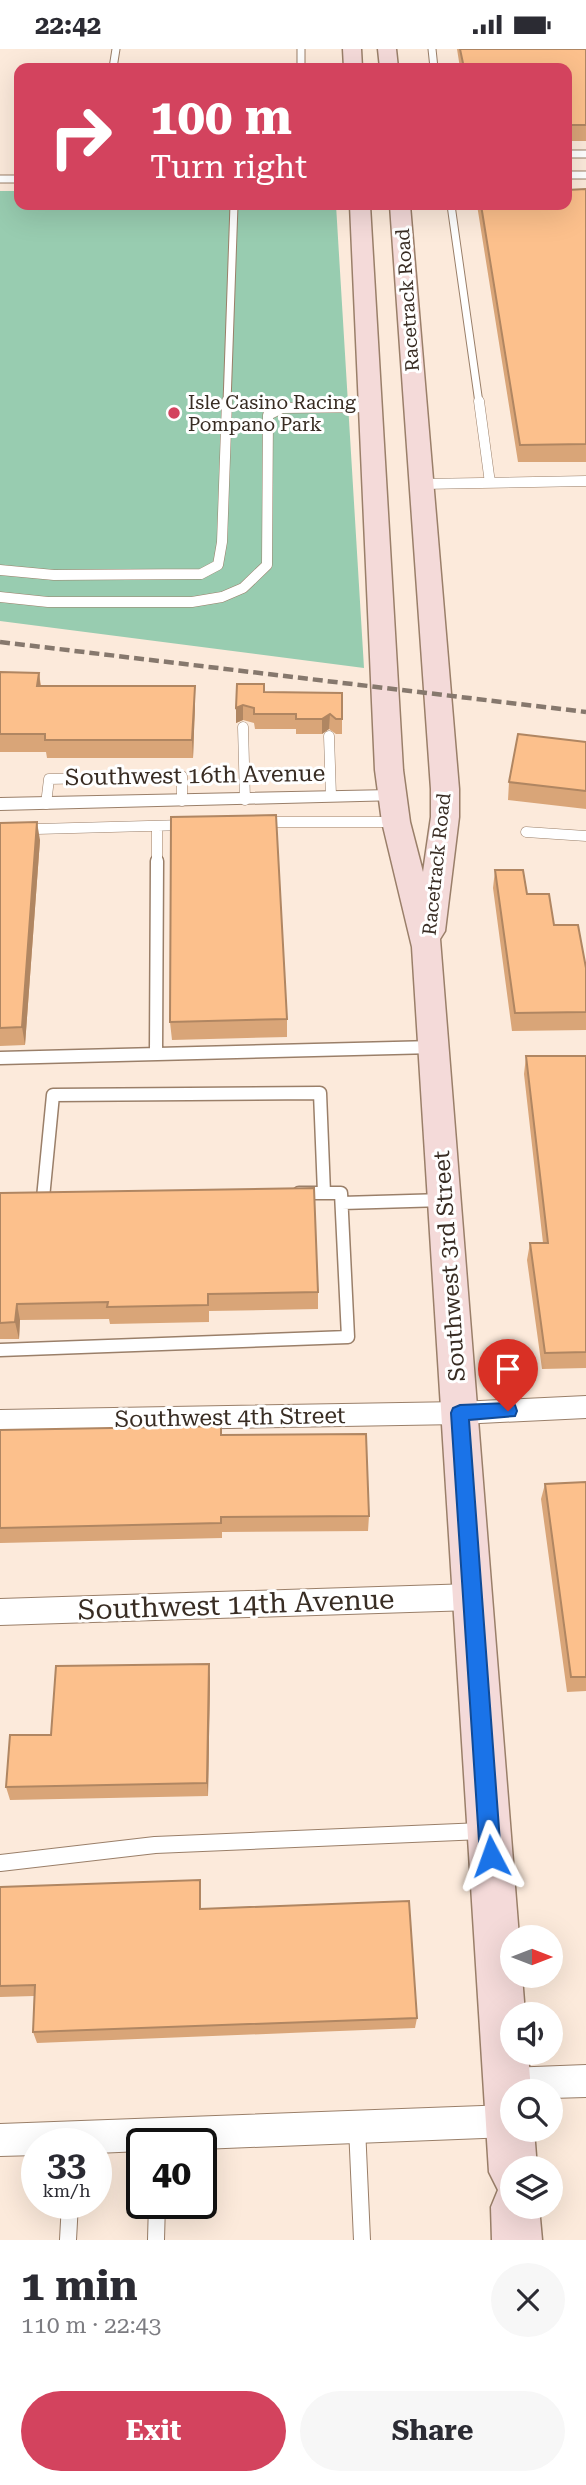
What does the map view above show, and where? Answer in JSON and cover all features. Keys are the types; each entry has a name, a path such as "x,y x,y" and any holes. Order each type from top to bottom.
{"street":[{"name":"Racetrack Road","path":"360,210 392,796 396,822 428,947"},
{"name":"Racetrack Road","path":"400,210 435,620 445,789 428,947"},
{"path":"370,407 393,419 419,449"},
{"name":"Southwest 16th Avenue","path":"0,804 392,796"},
{"name":"Southwest 3rd Street","path":"428,947 506,2079"},
{"path":"460,1413 586,1407"},
{"name":"Southwest 4th Street","path":"0,1421 460,1413"},
{"name":"Southwest 14th Avenue","path":"0,1612 472,1597"},
{"path":"563,2087 586,2081"},
{"path":"217,2135 357,2126 500,2104"},
{"path":"0,2140 21,2140"},
{"path":"516,2219 517,2240"}],"lane":[{"path":"0,569 54,575 201,574 218,565 222,542 234,210"},
{"path":"452,210 489,483"},
{"path":"0,597 48,603 192,602 222,597 243,588 267,565 268,415 282,408 370,407"},
{"path":"422,484 586,481"},
{"path":"243,727 245,800"},
{"path":"329,736 331,796"},
{"path":"248,823 340,820 396,822"},
{"path":"0,830 196,825"},
{"path":"156,1053 157,826"},
{"path":"526,832 586,836"},
{"path":"0,1058 434,1047"},
{"path":"44,1198 53,1095 320,1093 324,1193"},
{"path":"0,1350 348,1337 341,1193 284,1194"},
{"path":"342,1203 445,1200"},
{"path":"0,1863 155,1845 489,1831"},
{"path":"357,2126 362,2240"},
{"path":"68,2240 69,2219"},
{"path":"156,2219 156,2240"}],"green space":[{"name":"Isle Casino Racing Pompano Park","path":"0,191 14,191 14,210 336,210 364,668 0,621"}],"building":[{"path":"460,49 586,49 586,125 572,125 572,63 463,63"},
{"path":"586,189 586,444 520,445 482,210 572,210 572,190"},
{"path":"0,672 39,673 37,686 195,686 192,740 45,740 45,734 0,734"},
{"path":"237,684 264,684 264,692 342,693 342,719 336,719 330,714 322,719 296,719 296,714 254,714 254,708 243,705 236,708"},
{"path":"518,734 586,742 586,791 509,782"},
{"path":"276,815 287,1019 170,1022 171,817"},
{"path":"37,822 22,1027 0,1028 0,823"},
{"path":"495,870 523,870 527,894 549,894 554,925 578,925 586,968 586,1012 515,1013"},
{"path":"526,1056 586,1056 586,1352 545,1353 530,1243 548,1243"},
{"path":"314,1188 318,1292 208,1294 208,1305 107,1307 108,1302 17,1304 15,1322 0,1323 0,1193"},
{"path":"221,1426 221,1435 366,1434 369,1516 221,1517 221,1523 0,1528 0,1430"},
{"path":"586,1482 586,1677 571,1677 545,1484"},
{"path":"209,1664 207,1783 6,1787 10,1735 51,1735 56,1666"},
{"path":"200,1880 200,1909 409,1901 417,2018 33,2032 35,1985 0,1986 0,1887"}],"railway":[{"path":"0,642 586,712"}],"place":[{"name":"Isle Casino Racing Pompano Park","path":"174,413"}],"route":[{"path":"491,1856 460,1413 508,1411"}]}
